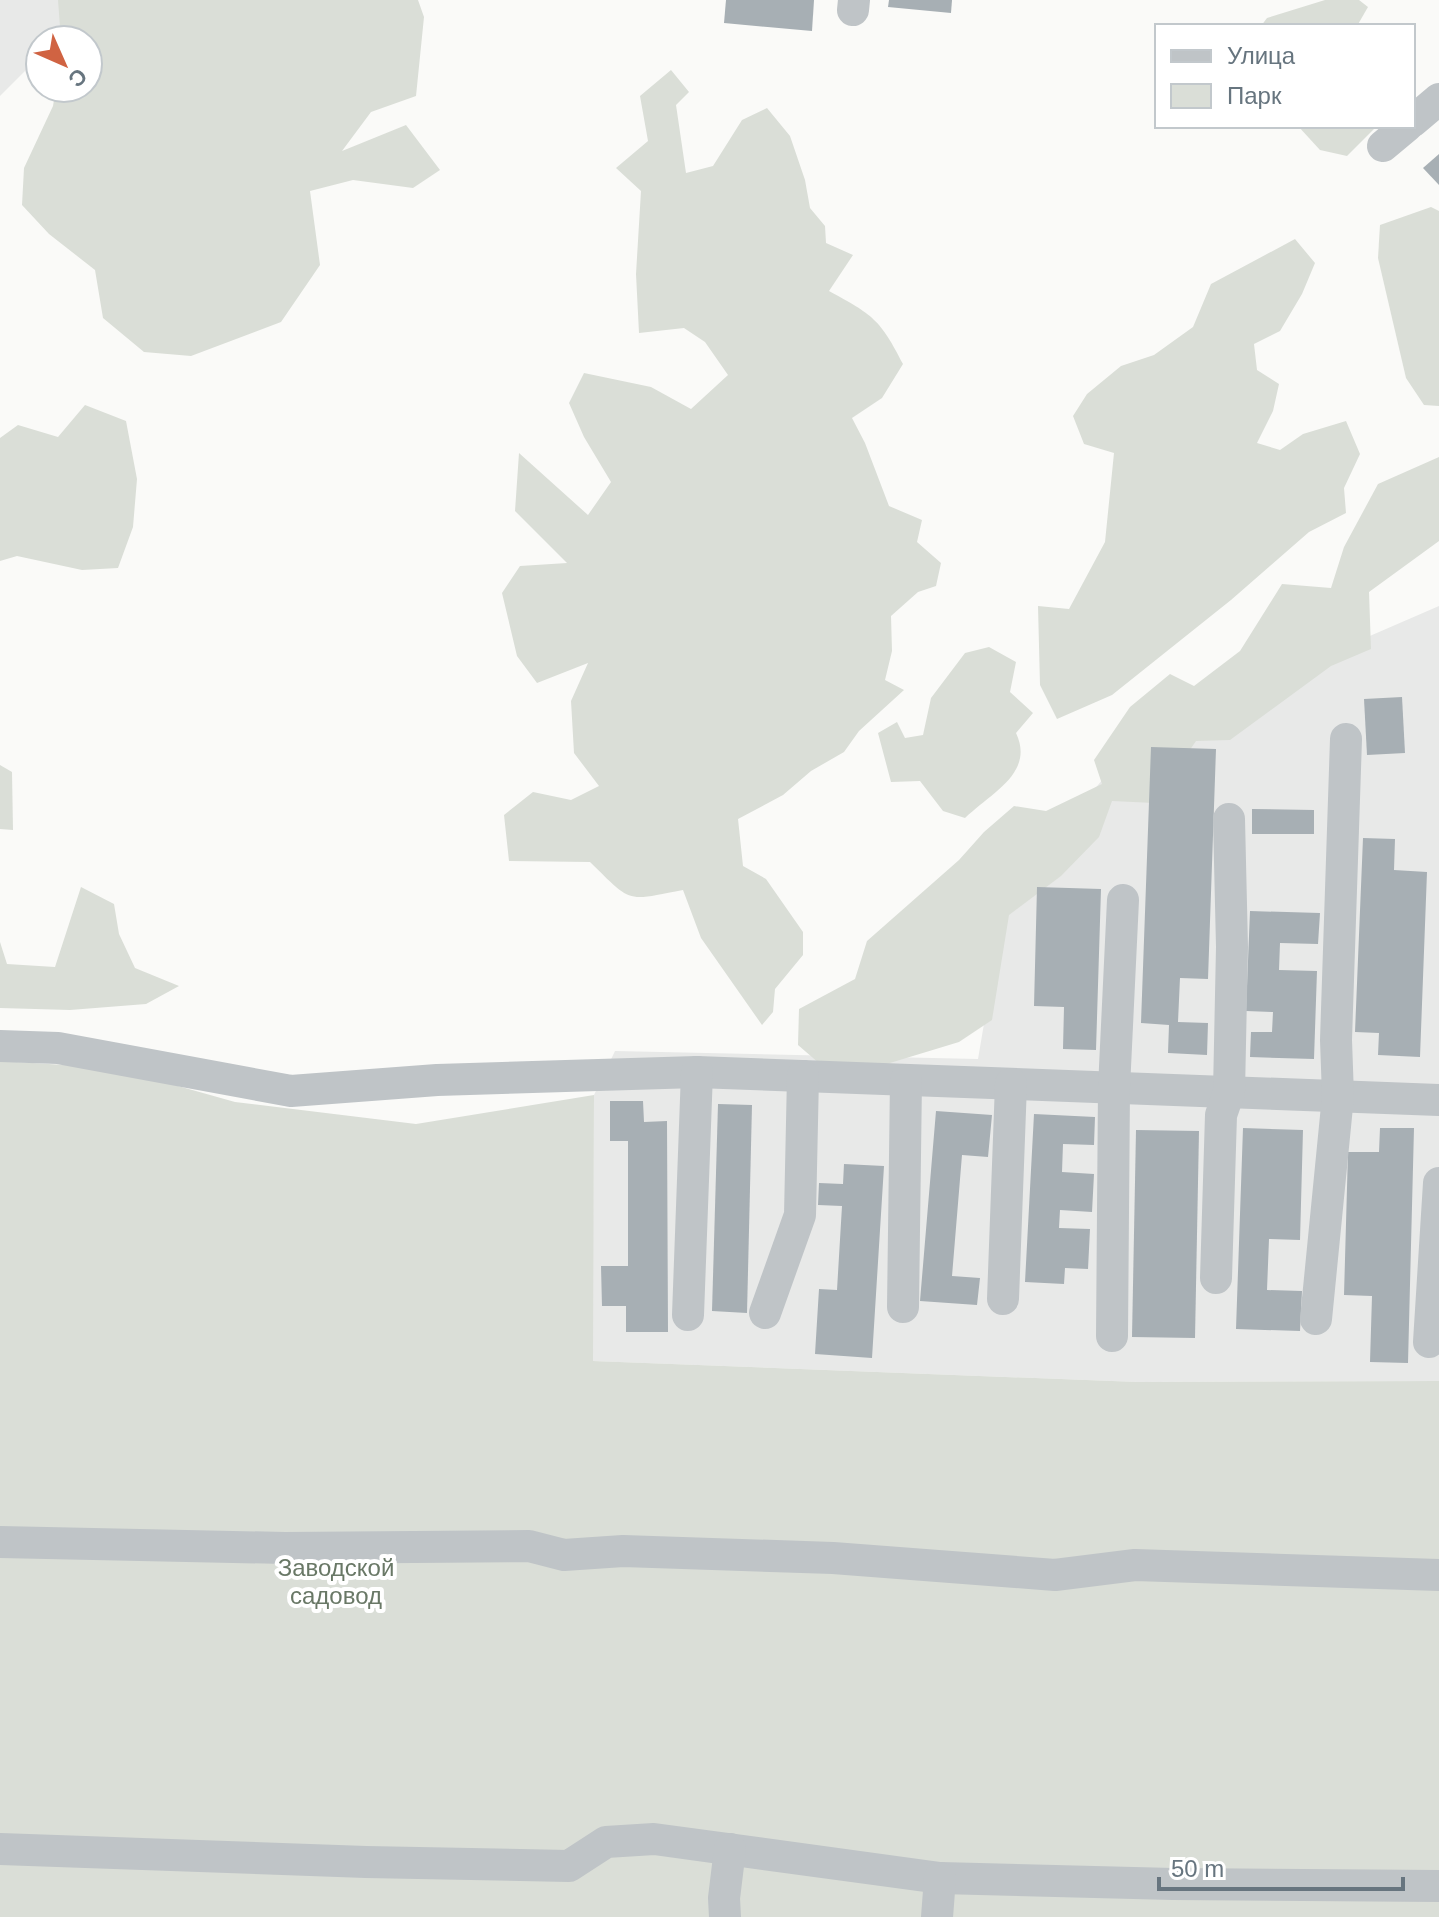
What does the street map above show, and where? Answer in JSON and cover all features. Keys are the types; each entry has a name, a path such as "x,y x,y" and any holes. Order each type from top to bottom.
{"lane":[{"path":"1415,119 1439,99"},
{"path":"1316,1319 1338,1096 1336,1040 1346,739"},
{"path":"1216,1278 1221,1115 1229,1092 1232,947 1229,819"},
{"path":"1112,1336 1114,1088 1123,900"},
{"path":"0,1046 58,1048 291,1091 437,1080 697,1072 1439,1100"},
{"path":"688,1315 697,1072"},
{"path":"765,1313 800,1215 803,1076"},
{"path":"903,1307 906,1080"},
{"path":"1003,1299 1011,1084"},
{"path":"1429,1342 1439,1183"},
{"path":"0,1542 285,1548 529,1546 564,1555 623,1551 833,1558 1055,1575 1135,1565 1439,1575"},
{"path":"0,1849 569,1866 606,1842 654,1839 940,1878 1439,1886"},
{"path":"725,1917 730,1849"},
{"path":"937,1917 940,1878"}],"shaded area":[{"path":"0,0 95,0 72,24 24,24 24,72 0,96"},
{"path":"1439,606 1439,1381 1138,1382 592,1361 594,1095 615,1051 978,1059 1006,895 1139,736"}],"green space":[{"path":"58,0 418,0 424,17 416,96 371,112 342,151 406,125 440,170 413,188 353,180 310,191 320,265 281,322 191,356 144,352 103,318 95,270 49,234 22,205 24,168 53,104 104,104 104,24 60,24"},
{"path":"1325,0 1359,0 1368,7 1358,24 1262,24 1267,18"},
{"path":"671,70 689,92 676,105 686,173 713,166 742,120 767,108 790,136 805,180 810,208 825,226 826,243 853,255 829,291 874,320 903,364 882,398 852,418 889,506 922,520 917,542 941,563 936,586 918,592 891,616 892,651 885,680 904,690 859,731 844,752 811,771 783,795 738,819 743,866 766,879 803,932 803,955 775,989 773,1012 762,1025 701,938 683,890 631,896 615,886 590,862 509,861 504,815 533,792 571,800 599,786 574,753 571,701 588,663 537,683 517,656 502,593 520,566 567,563 515,511 519,453 588,515 611,482 584,437 569,403 584,373 651,387 691,409 728,375 705,342 684,328 639,333 636,274 641,191 616,168 648,141 640,96"},
{"path":"1300,128 1375,128 1347,156 1320,150"},
{"path":"1431,207 1439,211 1439,406 1424,405 1406,378 1378,258 1380,225"},
{"path":"1295,239 1315,263 1302,294 1280,331 1254,344 1257,370 1279,384 1273,411 1257,443 1280,450 1303,434 1346,421 1360,454 1344,488 1346,513 1309,532 1231,600 1112,695 1057,719 1040,685 1038,606 1069,609 1105,542 1114,453 1084,444 1073,416 1087,394 1121,366 1154,355 1193,327 1211,284"},
{"path":"85,405 126,421 137,479 133,527 118,568 82,570 17,556 0,561 0,438 18,425 58,437"},
{"path":"1439,457 1439,541 1369,592 1371,649 1331,666 1230,740 1196,741 1154,803 1112,801 1099,837 1061,876 1009,915 992,1020 959,1042 880,1066 820,1064 798,1045 799,1009 855,979 867,941 959,860 984,832 1014,806 1046,811 1102,784 1094,760 1130,707 1170,674 1194,686 1240,651 1282,584 1331,588 1344,547 1378,484"},
{"path":"989,647 1016,662 1010,692 1033,713 1016,733 1020,760 1015,771 998,791 965,818 943,811 920,781 891,782 878,733 897,722 905,738 923,735 931,698 965,653"},
{"path":"0,765 12,772 13,830 0,829"},
{"path":"81,887 114,904 119,934 135,968 179,986 146,1004 70,1010 0,1008 0,942 7,964 55,967"},
{"name":"Заводской садовод","path":"0,1061 114,1068 235,1102 416,1124 594,1095 593,1361 1138,1382 1439,1381 1439,1917 0,1917"}],"building":[{"path":"726,0 814,0 812,31 724,23"},
{"path":"889,0 952,0 951,13 888,7"},
{"path":"1439,154 1439,185 1423,168"},
{"path":"1402,697 1405,753 1367,755 1364,699"},
{"path":"1151,747 1216,749 1208,979 1180,978 1178,1022 1208,1023 1207,1055 1168,1053 1169,1025 1141,1023"},
{"path":"1252,809 1314,810 1314,834 1252,834"},
{"path":"1363,838 1395,839 1394,870 1427,872 1420,1057 1378,1055 1379,1033 1355,1032"},
{"path":"1037,887 1101,889 1096,1050 1063,1049 1064,1007 1034,1006"},
{"path":"1250,911 1320,913 1318,944 1280,943 1279,970 1317,971 1314,1059 1250,1057 1251,1032 1272,1032 1273,1012 1246,1011"},
{"path":"610,1101 643,1101 644,1122 667,1121 668,1332 626,1332 626,1306 602,1306 601,1266 628,1266 628,1141 610,1141"},
{"path":"718,1104 752,1105 747,1313 712,1311"},
{"path":"936,1111 992,1115 988,1157 962,1155 952,1276 980,1278 977,1305 920,1301"},
{"path":"1034,1114 1095,1117 1094,1145 1063,1144 1062,1172 1094,1174 1092,1212 1060,1210 1059,1228 1090,1229 1088,1269 1065,1268 1064,1284 1025,1282"},
{"path":"1243,1128 1303,1130 1300,1240 1269,1239 1267,1290 1302,1291 1300,1331 1236,1329"},
{"path":"1380,1128 1414,1128 1408,1363 1370,1362 1372,1296 1344,1295 1348,1152 1379,1152"},
{"path":"1136,1130 1199,1131 1195,1338 1132,1337"},
{"path":"844,1164 884,1166 872,1358 815,1354 819,1289 837,1290 842,1206 818,1205 819,1183 843,1184"}]}
